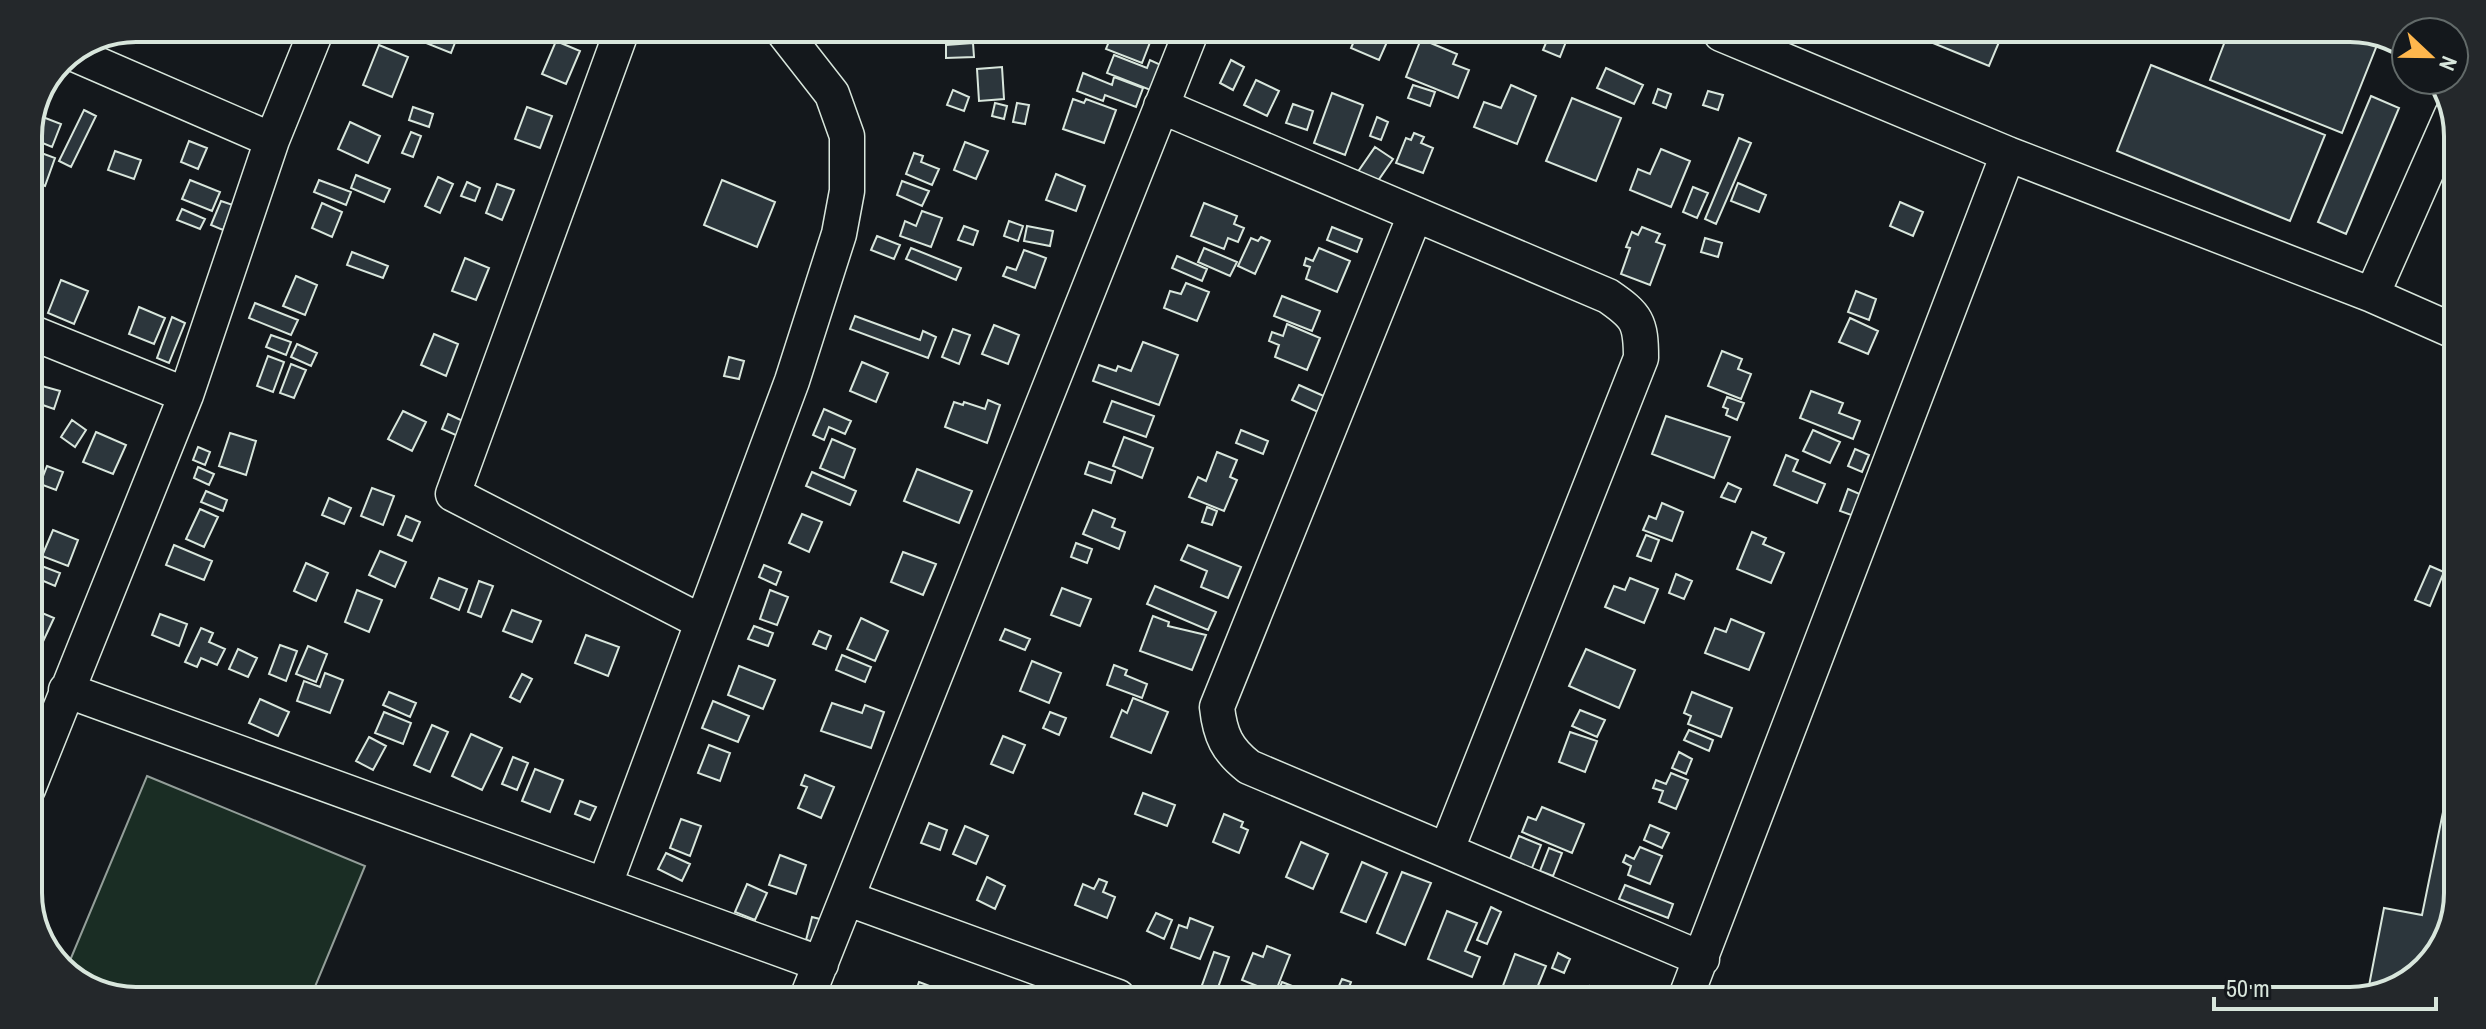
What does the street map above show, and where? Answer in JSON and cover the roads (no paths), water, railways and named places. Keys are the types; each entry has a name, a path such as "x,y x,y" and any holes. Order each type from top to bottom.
{"street":[{"path":"42,753 186,395 272,140 312,42"},
{"path":"618,42 453,494 702,622"},
{"path":"605,884 792,381 839,234 847,191 847,136 832,94 791,42"},
{"path":"811,987 849,899 1187,42"},
{"path":"1764,42 1786,46 2008,154 2372,295 2444,327"},
{"path":"84,58 272,140"},
{"path":"1161,106 1608,296 1633,313 1641,332 1641,358 1447,849"},
{"path":"2372,295 2444,132"},
{"path":"1690,987 2008,154"},
{"path":"1415,215 1217,707 1220,731 1232,754 1249,767 1702,959"},
{"path":"42,337 186,395"},
{"path":"66,690 821,964"},
{"path":"849,899 1091,987"}]}
